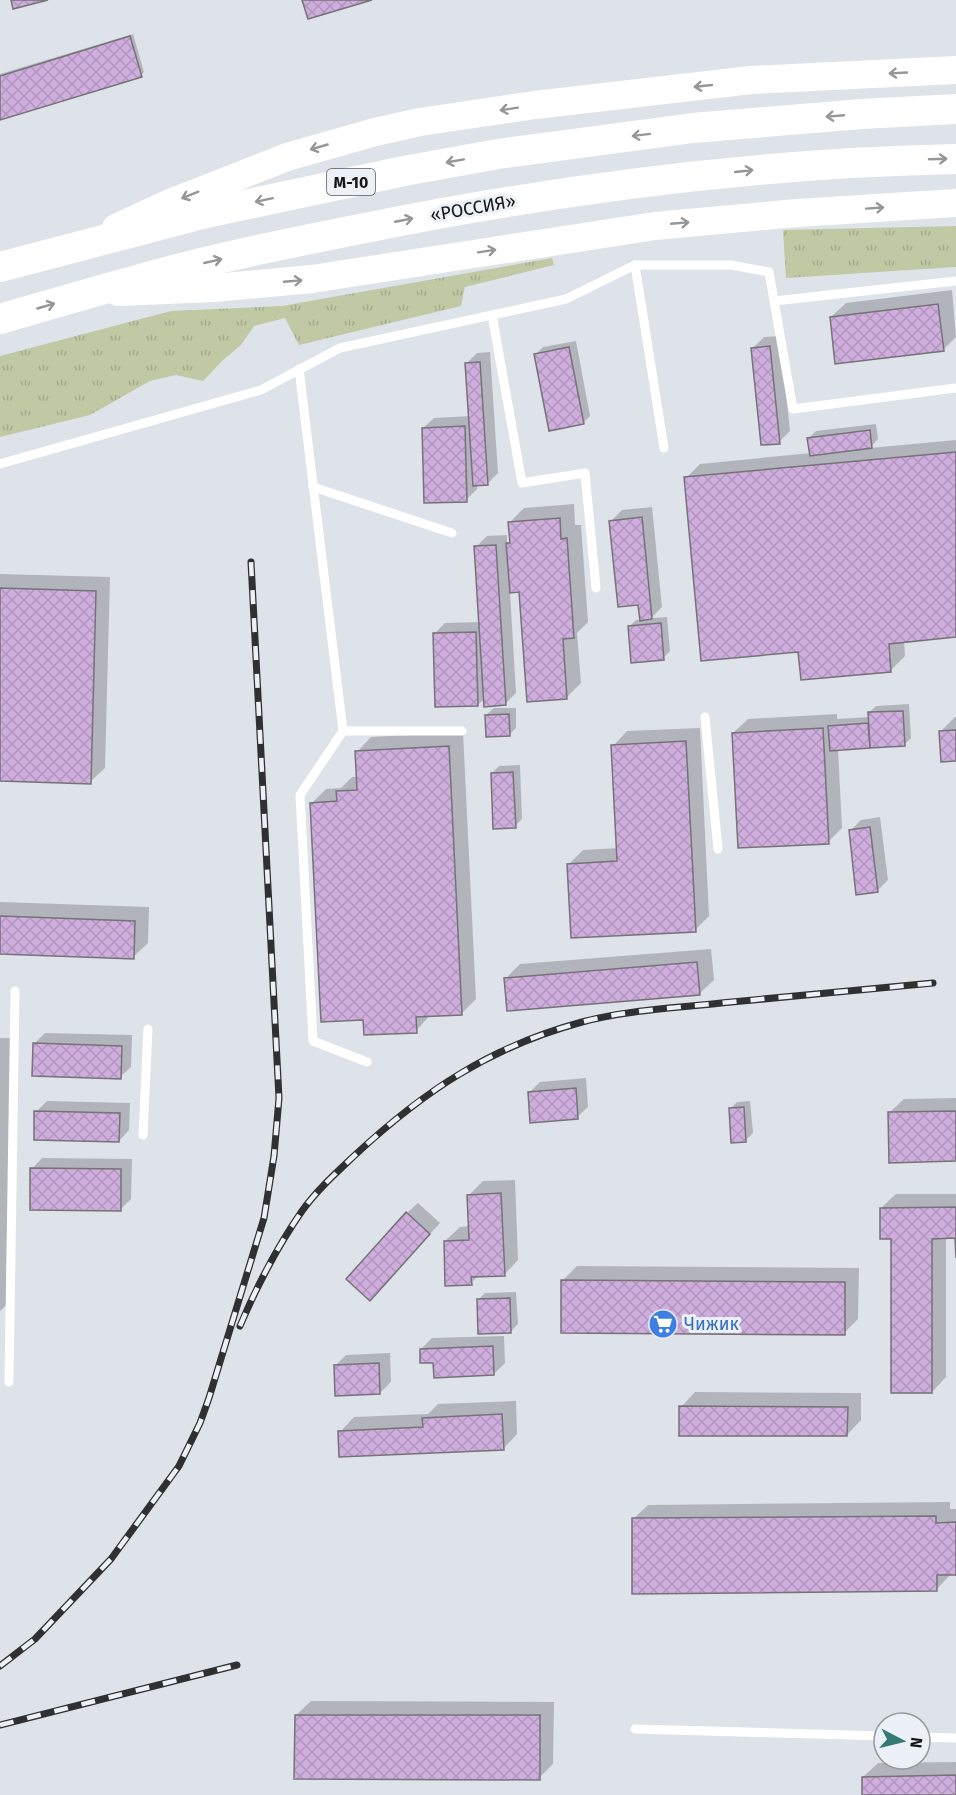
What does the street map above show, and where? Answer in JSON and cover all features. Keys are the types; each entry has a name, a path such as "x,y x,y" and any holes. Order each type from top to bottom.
{"highway":[{"name":"М-10","path":"0,267 206,213 404,171 554,146 738,124 956,109"},
{"name":"«РОССИЯ»","path":"0,319 156,274 320,237 505,202 797,166 956,159"}],"main road":[{"path":"80,245 170,203 287,157 420,122 535,105 751,80 956,70"},
{"path":"92,293 214,288 312,279 655,226 809,212 956,203"}],"lane":[{"path":"0,464 261,390 340,348 566,299 635,266 731,265 769,272 793,409 956,388"},
{"path":"635,266 664,448"},
{"path":"774,302 956,281"},
{"path":"492,315 522,483 585,473 596,588"},
{"path":"299,369 343,731 300,795 313,1041 367,1062"},
{"path":"313,487 452,533"},
{"path":"705,717 718,849"},
{"path":"343,731 462,731"},
{"path":"9,1382 15,991"},
{"path":"143,1135 148,1029"},
{"path":"635,1729 872,1736"},
{"path":"932,1737 956,1738"}],"green space":[{"path":"956,226 956,267 786,278 783,230"},
{"path":"552,258 554,265 465,287 461,306 299,345 285,318 254,326 241,345 203,381 176,375 150,381 90,415 0,437 0,356 171,311 282,306"}],"building":[{"path":"11,0 48,0 13,9"},
{"path":"302,0 372,0 308,19"},
{"path":"130,36 142,77 0,120 0,76"},
{"path":"938,304 944,351 835,364 830,317"},
{"path":"770,346 780,444 761,445 751,348"},
{"path":"569,347 584,424 549,431 534,354"},
{"path":"480,362 488,485 473,486 465,363"},
{"path":"465,426 467,502 424,503 422,428"},
{"path":"870,430 872,448 810,456 807,438"},
{"path":"956,452 956,637 889,644 891,672 801,680 798,652 701,661 684,477"},
{"path":"642,517 652,619 640,621 638,605 618,607 609,521"},
{"path":"560,518 561,539 567,538 574,638 563,639 567,699 527,702 519,592 510,593 506,543 510,543 508,522"},
{"path":"496,545 506,705 484,707 474,546"},
{"path":"0,588 96,591 91,784 0,781"},
{"path":"661,623 664,660 631,663 628,626"},
{"path":"476,632 478,706 435,707 433,633"},
{"path":"903,711 905,746 870,748 868,712"},
{"path":"509,714 510,736 486,737 485,715"},
{"path":"868,723 870,748 830,751 828,726"},
{"path":"823,728 829,844 738,848 732,733"},
{"path":"956,730 956,761 941,762 939,731"},
{"path":"686,741 696,932 571,938 567,864 617,861 611,745"},
{"path":"449,746 462,1015 416,1017 417,1033 364,1035 363,1020 321,1022 310,803 337,801 336,791 357,790 355,751"},
{"path":"513,772 516,828 493,829 491,773"},
{"path":"870,827 878,892 856,895 849,830"},
{"path":"0,916 135,921 134,959 0,954"},
{"path":"697,962 700,995 507,1011 504,978"},
{"path":"33,1043 122,1046 121,1079 32,1076"},
{"path":"576,1088 578,1119 530,1123 528,1092"},
{"path":"744,1107 746,1142 731,1143 729,1108"},
{"path":"34,1111 120,1113 119,1142 34,1140"},
{"path":"956,1111 956,1161 889,1163 888,1112"},
{"path":"30,1168 121,1169 121,1211 30,1210"},
{"path":"501,1193 505,1276 471,1277 472,1285 445,1286 444,1241 469,1240 467,1195"},
{"path":"956,1207 956,1258 955,1238 932,1239 932,1393 891,1393 891,1239 880,1239 880,1208"},
{"path":"406,1212 430,1234 370,1301 346,1279"},
{"path":"561,1280 845,1282 845,1335 561,1333"},
{"path":"510,1298 511,1333 478,1334 477,1299"},
{"path":"493,1346 494,1375 434,1378 433,1363 420,1363 420,1349"},
{"path":"379,1363 380,1394 335,1396 334,1365"},
{"path":"679,1406 848,1407 847,1436 679,1436"},
{"path":"502,1414 504,1450 339,1457 338,1431 423,1427 422,1418"},
{"path":"936,1516 936,1523 956,1522 956,1575 937,1575 937,1591 632,1594 632,1518"},
{"path":"295,1715 540,1715 540,1780 294,1779"},
{"path":"956,1775 956,1795 862,1795 862,1777"}],"railway":[{"path":"0,1666 35,1639 111,1559 179,1466 200,1423 209,1398 264,1218 274,1156 279,1098 251,562"},
{"path":"240,1326 276,1253 302,1211 320,1189 355,1155 407,1111 433,1091 488,1058 549,1032 616,1015 933,983"},
{"path":"0,1725 237,1665"}],"place":[{"name":"Чижик","path":"663,1324"}]}
